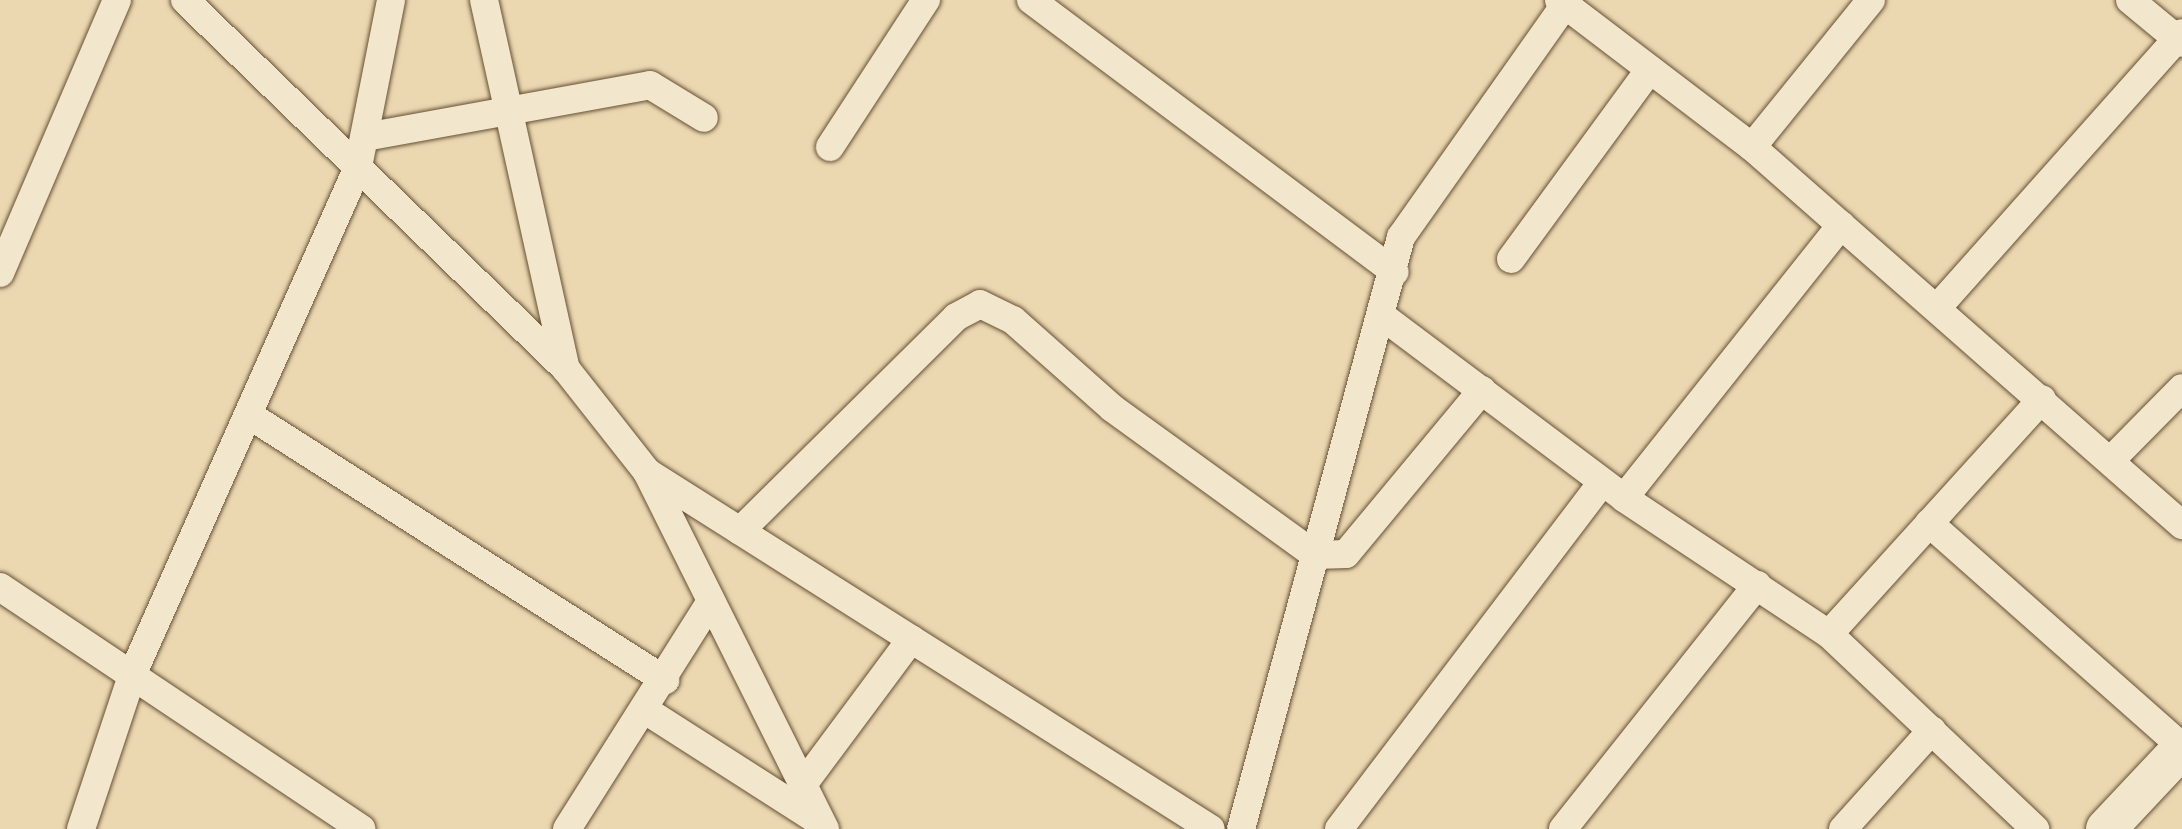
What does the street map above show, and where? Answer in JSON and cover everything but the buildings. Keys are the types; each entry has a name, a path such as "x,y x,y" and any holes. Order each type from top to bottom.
{"street":[{"path":"2,259 117,0"},
{"path":"185,0 566,369 647,472 708,606 823,826"},
{"path":"81,829 133,673 252,417 358,167 391,0"},
{"path":"484,0 566,369"},
{"path":"830,147 926,0"},
{"path":"1031,0 1394,272"},
{"path":"1752,147 1871,0"},
{"path":"1937,308 2180,39 2130,0"},
{"path":"1241,829 1401,237 1564,1 1752,147 2113,458 2182,525"},
{"path":"1511,259 1650,69"},
{"path":"365,137 650,85 704,118"},
{"path":"1339,829 1613,490 1841,225"},
{"path":"740,531 956,317 980,304 1013,320 1112,408 1315,555 1346,554 1482,390"},
{"path":"1382,316 1613,490 1829,634 2035,829"},
{"path":"2113,458 2182,388"},
{"path":"1829,634 2042,399"},
{"path":"252,417 665,680"},
{"path":"647,472 1211,829"},
{"path":"1929,523 2182,747 2106,829"},
{"path":"1563,829 1757,585"},
{"path":"0,587 133,673 362,829"},
{"path":"567,829 665,680 708,606"},
{"path":"802,786 911,639"},
{"path":"645,710 823,826"},
{"path":"1843,829 1932,730"}]}
